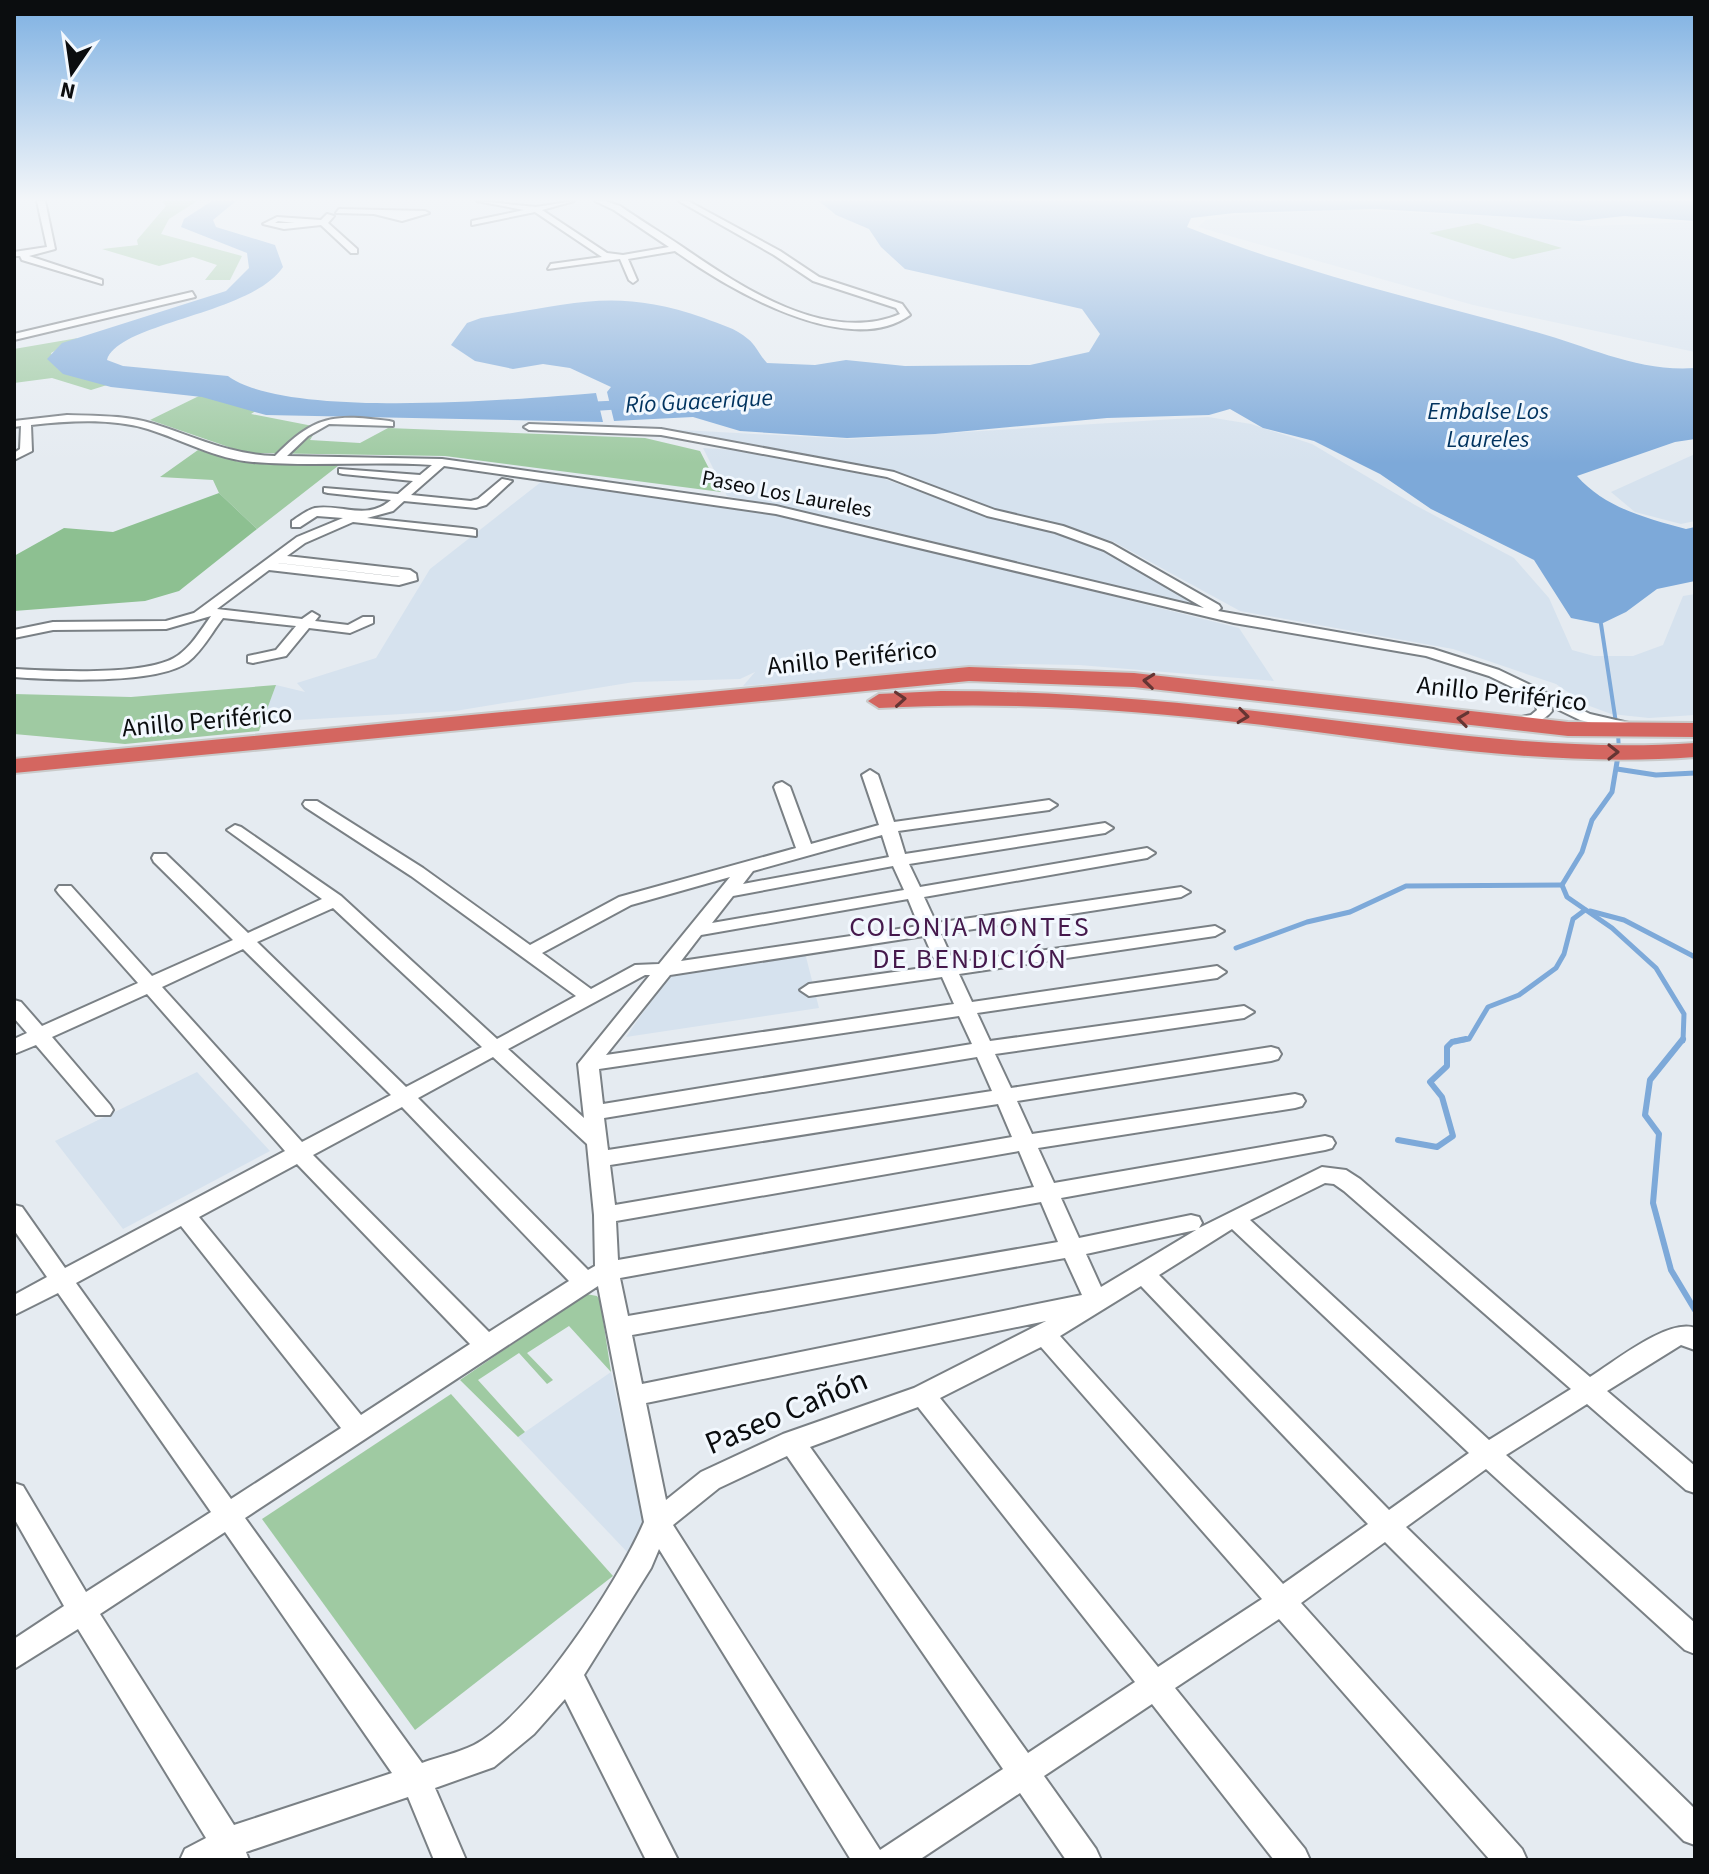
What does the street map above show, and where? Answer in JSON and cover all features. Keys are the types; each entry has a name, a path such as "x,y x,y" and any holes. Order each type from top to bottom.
{"highway":[{"name":"Anillo Periférico","path":"14,766 945,676 1084,676 1216,688 1591,752 1695,750"},
{"path":"1199,710 1187,700 1187,696 1216,688"},
{"name":"Anillo Periférico","path":"14,778 611,721 912,698 1069,699 1506,736"},
{"path":"1506,736 1547,744 1566,719"},
{"name":"Anillo Periférico","path":"1566,719 1654,732 1695,730"}],"street":[{"path":"741,288 756,298 837,324 880,325 905,315 899,306 845,288"},
{"path":"14,337 192,295"},
{"name":"Paseo Los Laureles","path":"20,423 81,418 128,421 231,455 277,460 390,458 527,474 776,510 1234,619 1428,652 1476,666 1539,694 1566,719"},
{"path":"277,460 307,429 328,419 389,424"},
{"path":"14,457 26,451 20,423"},
{"path":"529,427 661,432 890,474 991,513 1059,529 1108,547 1234,619"},
{"path":"14,634 53,626 166,625 214,609 301,540 331,526 406,507 424,479 444,466"},
{"path":"410,497 444,466"},
{"path":"343,471 424,479"},
{"path":"328,490 478,504 506,481"},
{"path":"296,524 315,512 472,533"},
{"path":"331,526 430,537 438,529"},
{"path":"275,563 410,574 412,577 399,581 275,563"},
{"path":"214,609 309,618 350,629 375,621"},
{"path":"14,673 120,672 172,664 191,651 214,609"},
{"path":"253,659 281,653 309,618"},
{"path":"1506,736 1545,711 1539,694"},
{"path":"631,1396 1096,1301 962,1007 899,860 870,775"},
{"path":"782,787 805,851"},
{"path":"311,804 417,872 590,997"},
{"path":"529,953 625,901 887,828 1049,805"},
{"path":"731,891 899,860 1105,828"},
{"path":"235,830 335,900 497,1048 598,1150"},
{"path":"700,930 1147,853"},
{"path":"160,858 242,942 596,1276 621,1327 631,1396 657,1522 869,1860"},
{"path":"596,1276 605,1215 588,1064 662,970 700,930 747,867"},
{"path":"65,890 300,1154 487,1346"},
{"path":"14,1306 642,969 662,970 1181,892"},
{"path":"14,1047 335,900"},
{"path":"809,990 1215,931"},
{"path":"588,1064 1217,972"},
{"path":"14,1006 103,1110"},
{"path":"593,1113 983,1049 1244,1012"},
{"path":"598,1150 1271,1054"},
{"path":"605,1215 1026,1143 1295,1101"},
{"path":"14,1655 596,1276 1046,1191 1325,1143"},
{"name":"Paseo Cañón","path":"196,1860 230,1852 484,1757 524,1724 568,1674 642,1559 657,1522 710,1480 792,1442 923,1395 1044,1334 1234,1218 1322,1175 1338,1176 1352,1185 1586,1391"},
{"path":"14,1213 417,1782 450,1860"},
{"path":"184,1214 358,1430"},
{"path":"1234,1218 1487,1454 1695,1641"},
{"path":"621,1327 1073,1248 1191,1223"},
{"path":"1142,1272 1388,1527 1695,1830"},
{"path":"1044,1334 1279,1603 1511,1860"},
{"path":"892,1860 1154,1683 1279,1603 1487,1454 1675,1336 1686,1334 1695,1340"},
{"path":"1586,1391 1695,1482"},
{"path":"923,1395 1294,1860"},
{"path":"792,1442 1085,1860"},
{"path":"14,1494 230,1852"},
{"path":"568,1674 662,1860"}],"shaded area":[{"path":"1415,288 1695,288 1695,352 1473,305"},
{"path":"1208,417 1251,424 1312,444 1415,505 1514,558 1549,598 1572,650 1594,656 1633,656 1663,645 1683,596 1695,594 1695,715 1649,718 1611,714 1587,705 1556,684 1453,649 1240,611 1114,542 1059,524 986,511 896,471 664,429 850,439"},
{"path":"703,448 733,450 882,478 983,515 1094,544 1200,602 1193,605 854,522 727,496"},
{"path":"1695,454 1695,521 1681,524 1635,512 1611,492"},
{"path":"541,482 762,512 833,526 1239,628 1274,681 1079,665 1019,664 743,686 755,672 740,679 634,682 455,711 262,722 276,685 305,692 297,683 376,658 430,569"},
{"path":"805,953 819,1008 626,1037 671,972"},
{"path":"197,1072 270,1151 123,1229 55,1141"},
{"path":"611,1372 644,1523 630,1555 518,1437"}],"green space":[{"path":"78,338 51,353 58,369 120,381 91,390 52,378 14,383 14,349"},
{"path":"201,395 263,406 251,414 318,427 310,440 360,443 388,428 645,438 700,451 721,492 445,456 246,453 150,420"},
{"path":"198,450 239,462 343,462 257,529 219,493 213,480 160,477"},
{"path":"219,493 257,529 179,591 145,601 14,611 14,556 64,528 113,532"},
{"path":"276,685 259,731 125,744 14,734 14,694 131,697"},
{"path":"586,1294 597,1296 600,1300 611,1372 569,1326 527,1353 553,1380 547,1384 519,1353 478,1380 525,1432 518,1437 460,1380"},
{"path":"451,1394 613,1576 415,1730 262,1519"}],"water":[{"path":"257,288 216,308 135,336 117,347 107,360 123,366 228,376 258,390 300,398 350,402 462,402 596,393 603,422 266,415 202,397 111,387 63,374 47,359 62,343 226,291"},
{"name":"Embalse Los Laureles","path":"991,288 1374,288 1634,362 1695,368 1695,439 1675,442 1577,476 1613,504 1656,521 1686,529 1695,527 1695,581 1657,589 1626,612 1601,624 1571,618 1534,560 1431,509 1380,474 1314,441 1263,428 1230,409 1209,415 1107,418 935,434 847,438 740,431 693,417 614,421 607,392 611,387 570,368 543,364 513,369 475,361 451,345 467,323 481,318 567,304 617,301 672,308 727,327 751,341 767,363 815,365 846,360 905,366 1030,365 1089,352 1100,334 1082,309"}],"waterway":[{"name":"Río Guacerique","path":"563,408 649,404"},
{"path":"1601,624 1616,723"},
{"path":"1618,733 1619,750"},
{"path":"1562,885 1582,852 1592,820 1612,792 1619,750"},
{"path":"1617,769 1656,775 1695,773"},
{"path":"1236,948 1307,922 1350,912 1406,886 1562,885"},
{"path":"1562,885 1567,897 1612,928 1656,968 1684,1014 1683,1041"},
{"path":"1460,1040 1469,1039 1488,1007 1519,995 1556,968 1564,954 1573,919 1585,910"},
{"path":"1590,911 1624,920 1695,957"},
{"path":"1460,1040 1466,1039"},
{"path":"1683,1039 1650,1080 1645,1115 1659,1134 1653,1203 1671,1270 1695,1310"},
{"path":"1398,1140 1437,1147 1453,1136 1442,1097 1430,1082 1447,1066 1447,1047 1460,1040"},
{"path":"1455,1041 1460,1040"}],"district":[{"name":"COLONIA MONTES DE BENDICIÓN","path":"970,942"}]}
